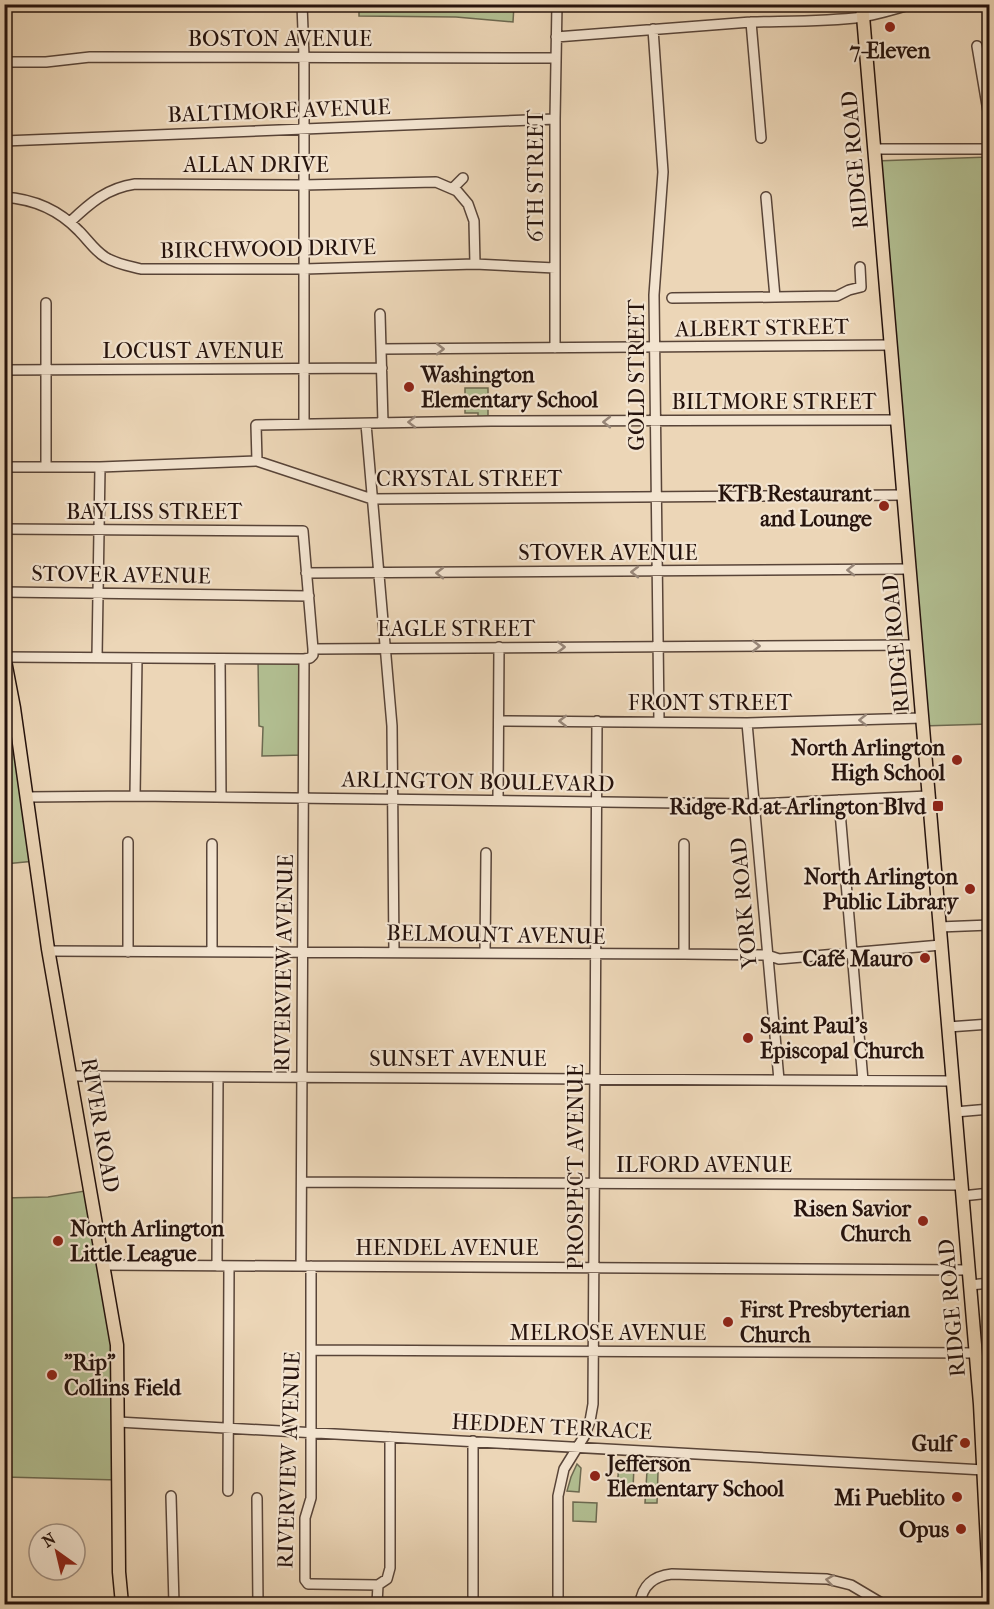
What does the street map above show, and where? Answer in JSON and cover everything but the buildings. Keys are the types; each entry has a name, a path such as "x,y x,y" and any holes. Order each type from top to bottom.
{"main road":[{"name":"RIDGE ROAD","path":"863,10 952,1081 976,1353 984,1383 984,1470 990,1604"},
{"name":"RIVER ROAD","path":"5,657 49,951 117,1345 119,1562 122,1605"}],"street":[{"path":"302,4 304,424"},
{"name":"6TH STREET","path":"555,348 557,4"},
{"path":"556,37 751,22 773,23 912,4"},
{"path":"751,22 761,138"},
{"name":"GOLD STREET","path":"654,29 663,172 654,295 658,721"},
{"path":"977,46 990,123"},
{"name":"BOSTON AVENUE","path":"4,62 46,62 90,57 556,58"},
{"name":"BALTIMORE AVENUE","path":"4,141 555,119"},
{"path":"874,148 990,149"},
{"path":"463,178 453,188 464,197 472,212 475,264"},
{"name":"ALLAN DRIVE","path":"70,222 98,197 135,184 303,185 426,181 453,188"},
{"name":"BIRCHWOOD DRIVE","path":"4,197 29,200 52,210 70,222 106,258 141,269 304,269 475,264 555,268"},
{"path":"766,197 775,297"},
{"path":"672,298 837,296 861,287 860,267"},
{"path":"46,303 46,466"},
{"path":"380,314 383,423"},
{"name":"ALBERT STREET","path":"382,349 891,345"},
{"name":"LOCUST AVENUE","path":"4,370 382,368"},
{"name":"BILTMORE STREET","path":"257,461 256,424 897,420"},
{"path":"366,424 392,726 394,952"},
{"name":"CRYSTAL STREET","path":"4,467 257,461 372,499 903,495"},
{"path":"97,657 100,466"},
{"name":"BAYLISS STREET","path":"4,529 303,531 306,573"},
{"name":"STOVER AVENUE","path":"306,573 909,569"},
{"path":"5,657 310,658 313,655 313,649 306,573"},
{"name":"STOVER AVENUE","path":"4,592 309,596"},
{"name":"EAGLE STREET","path":"313,649 916,645"},
{"path":"498,647 498,800"},
{"path":"135,796 137,658"},
{"path":"220,659 221,797"},
{"name":"RIVERVIEW AVENUE","path":"304,659 302,1182 311,1350 311,1498 305,1518 305,1580 308,1584 378,1585"},
{"name":"FRONT STREET","path":"499,722 747,723 922,718"},
{"name":"PROSPECT AVENUE","path":"558,1605 558,1496 564,1468 585,1435 593,1404 597,722"},
{"name":"YORK ROAD","path":"747,723 779,1080"},
{"name":"ARLINGTON BOULEVARD","path":"27,797 135,796 755,804 928,796"},
{"path":"839,800 863,1081"},
{"path":"128,842 128,952"},
{"path":"212,844 212,952"},
{"path":"684,844 684,954"},
{"path":"485,953 486,853"},
{"path":"939,927 990,925"},
{"name":"BELMOUNT AVENUE","path":"49,951 684,954 767,955 779,959 941,945"},
{"path":"948,1028 990,1024"},
{"name":"SUNSET AVENUE","path":"71,1076 952,1081"},
{"path":"218,1077 218,1266"},
{"path":"955,1112 990,1109"},
{"name":"ILFORD AVENUE","path":"302,1182 594,1183 962,1190 990,1193"},
{"name":"HENDEL AVENUE","path":"104,1265 969,1270"},
{"path":"228,1491 229,1266"},
{"path":"970,1285 990,1283"},
{"name":"MELROSE AVENUE","path":"311,1350 976,1353"},
{"name":"HEDDEN TERRACE","path":"118,1422 984,1470"},
{"path":"377,1605 378,1585 384,1582 389,1574 390,1437"},
{"path":"473,1441 473,1605"},
{"path":"171,1496 174,1605"},
{"path":"257,1498 258,1605"},
{"path":"640,1605 642,1593 651,1581 672,1574 827,1579 851,1585 883,1605"}],"green space":[{"path":"359,5 514,5 513,22 456,17 359,16"},
{"path":"989,157 989,724 922,726 875,161"},
{"path":"465,388 488,388 488,417 478,417 478,413 465,413"},
{"path":"258,659 304,659 304,755 262,756 263,727 259,726"},
{"path":"17,725 35,861 5,864 5,727"},
{"path":"91,1190 113,1318 118,1480 5,1477 4,1198 48,1197"},
{"path":"577,1464 581,1468 579,1492 567,1491 571,1477"},
{"path":"619,1465 634,1466 633,1489 617,1488"},
{"path":"647,1471 658,1472 657,1503 645,1503"},
{"path":"573,1502 597,1503 596,1522 573,1521"}],"place":[{"name":"7-Eleven","path":"890,27"},
{"name":"Washington Elementary School","path":"409,387"},
{"name":"KTB Restaurant and Lounge","path":"884,506"},
{"name":"North Arlington High School","path":"957,760"},
{"name":"Ridge Rd at Arlington Blvd","path":"938,806"},
{"name":"North Arlington Public Library","path":"970,889"},
{"name":"Café Mauro","path":"925,958"},
{"name":"Saint Paul's Episcopal Church","path":"748,1038"},
{"name":"Risen Savior Church","path":"923,1221"},
{"name":"North Arlington Little League","path":"58,1241"},
{"name":"First Presbyterian Church","path":"728,1322"},
{"name":"\"Rip\" Collins Field","path":"52,1375"},
{"name":"Gulf","path":"965,1443"},
{"name":"Jefferson Elementary School","path":"595,1476"},
{"name":"Mi Pueblito","path":"957,1497"},
{"name":"Opus","path":"961,1529"}]}
